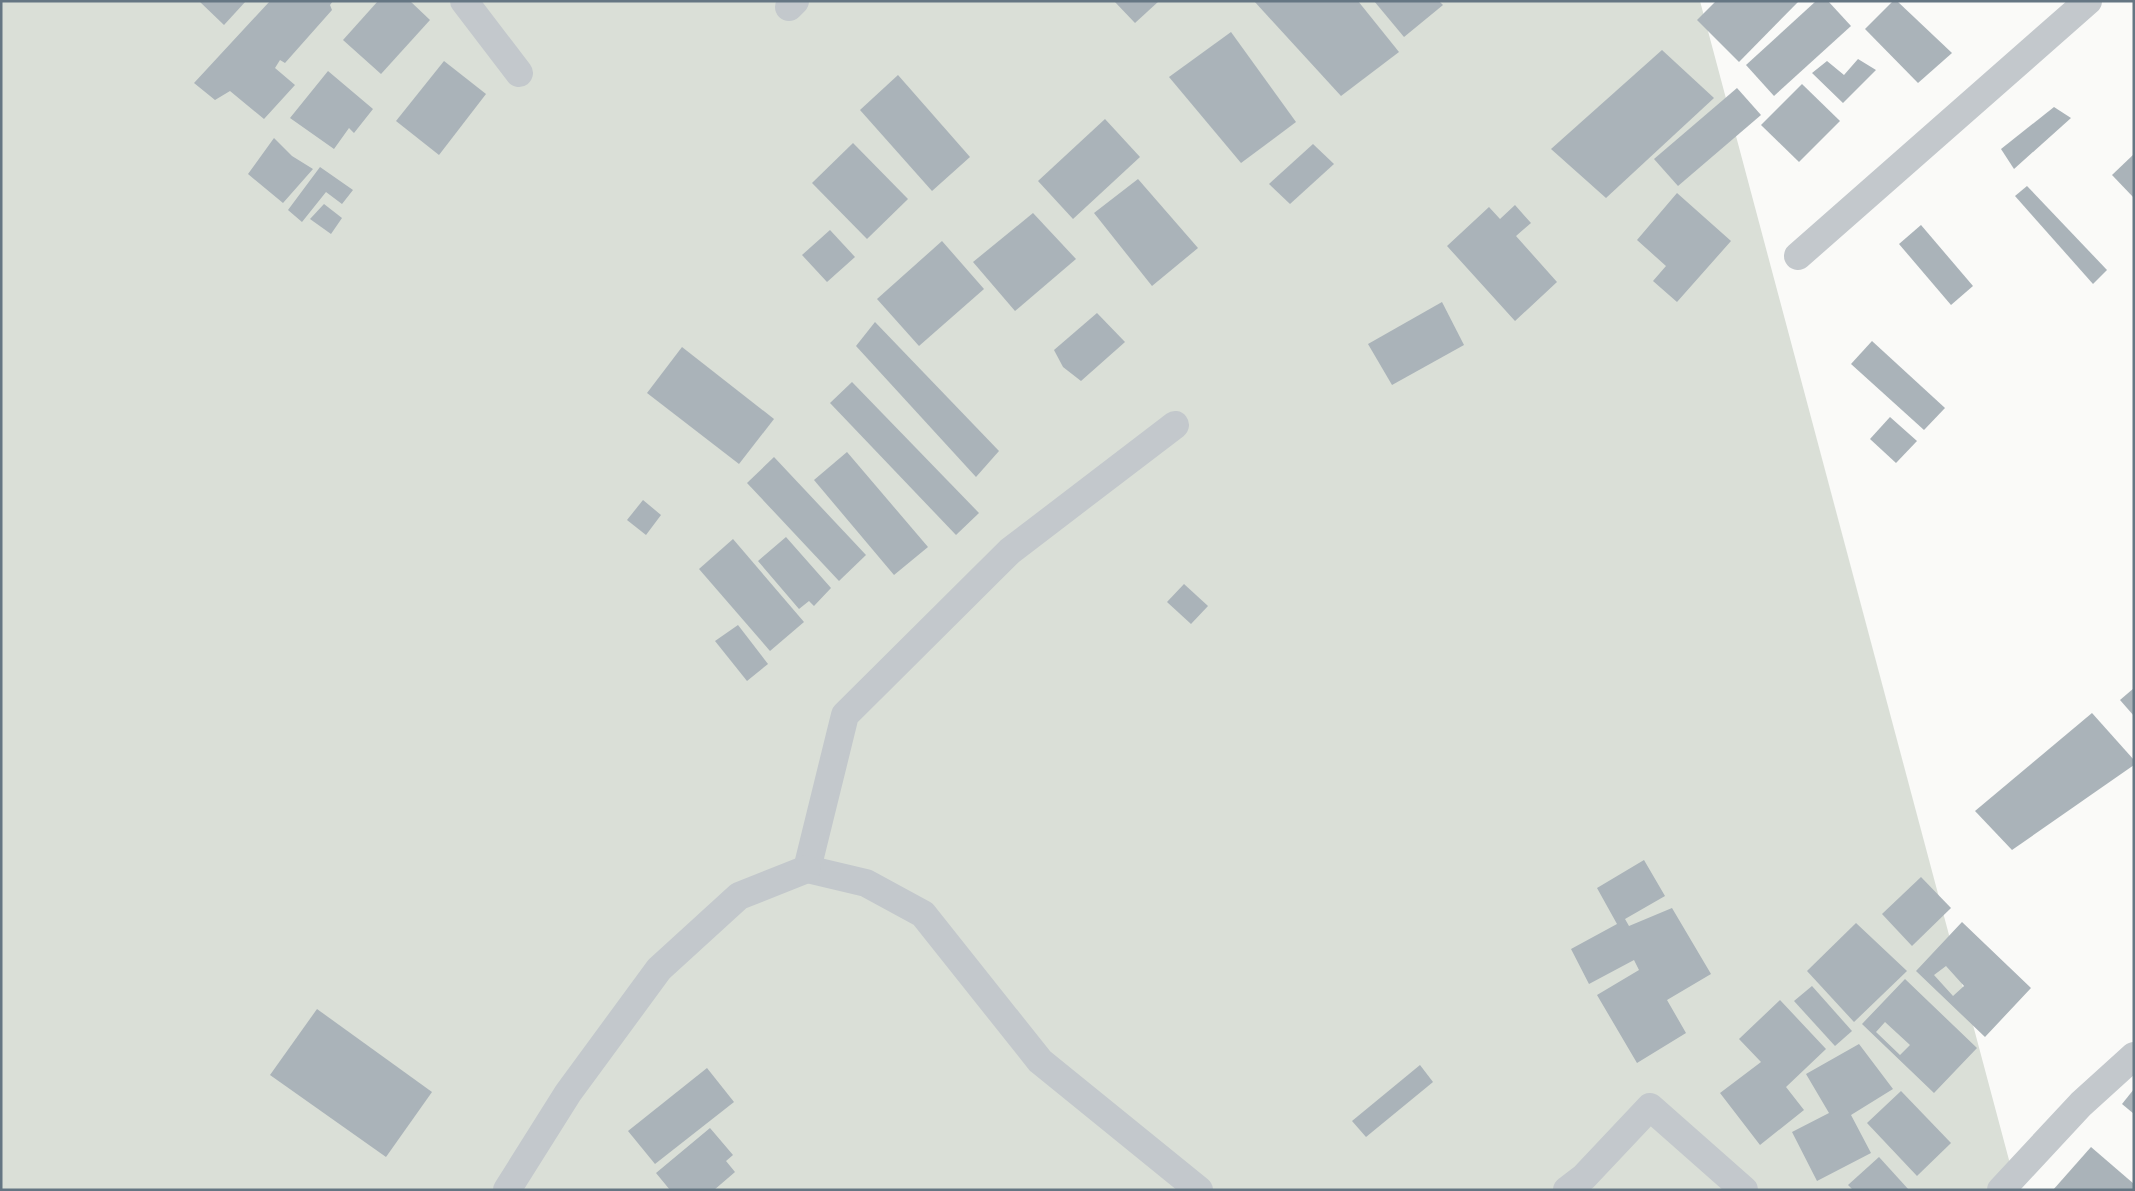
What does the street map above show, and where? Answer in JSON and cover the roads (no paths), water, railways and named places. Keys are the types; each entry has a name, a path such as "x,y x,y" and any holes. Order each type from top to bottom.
{"street":[{"path":"464,1 519,73"},
{"path":"1798,256 2088,1"},
{"path":"807,869 845,715 1010,552 1175,425"},
{"path":"507,1190 568,1093 659,969 739,896 807,869 866,883 923,914 1040,1062 1199,1190"},
{"path":"2001,1190 2081,1104 2134,1056"},
{"path":"1567,1190 1584,1177 1650,1107 1744,1190"}]}
